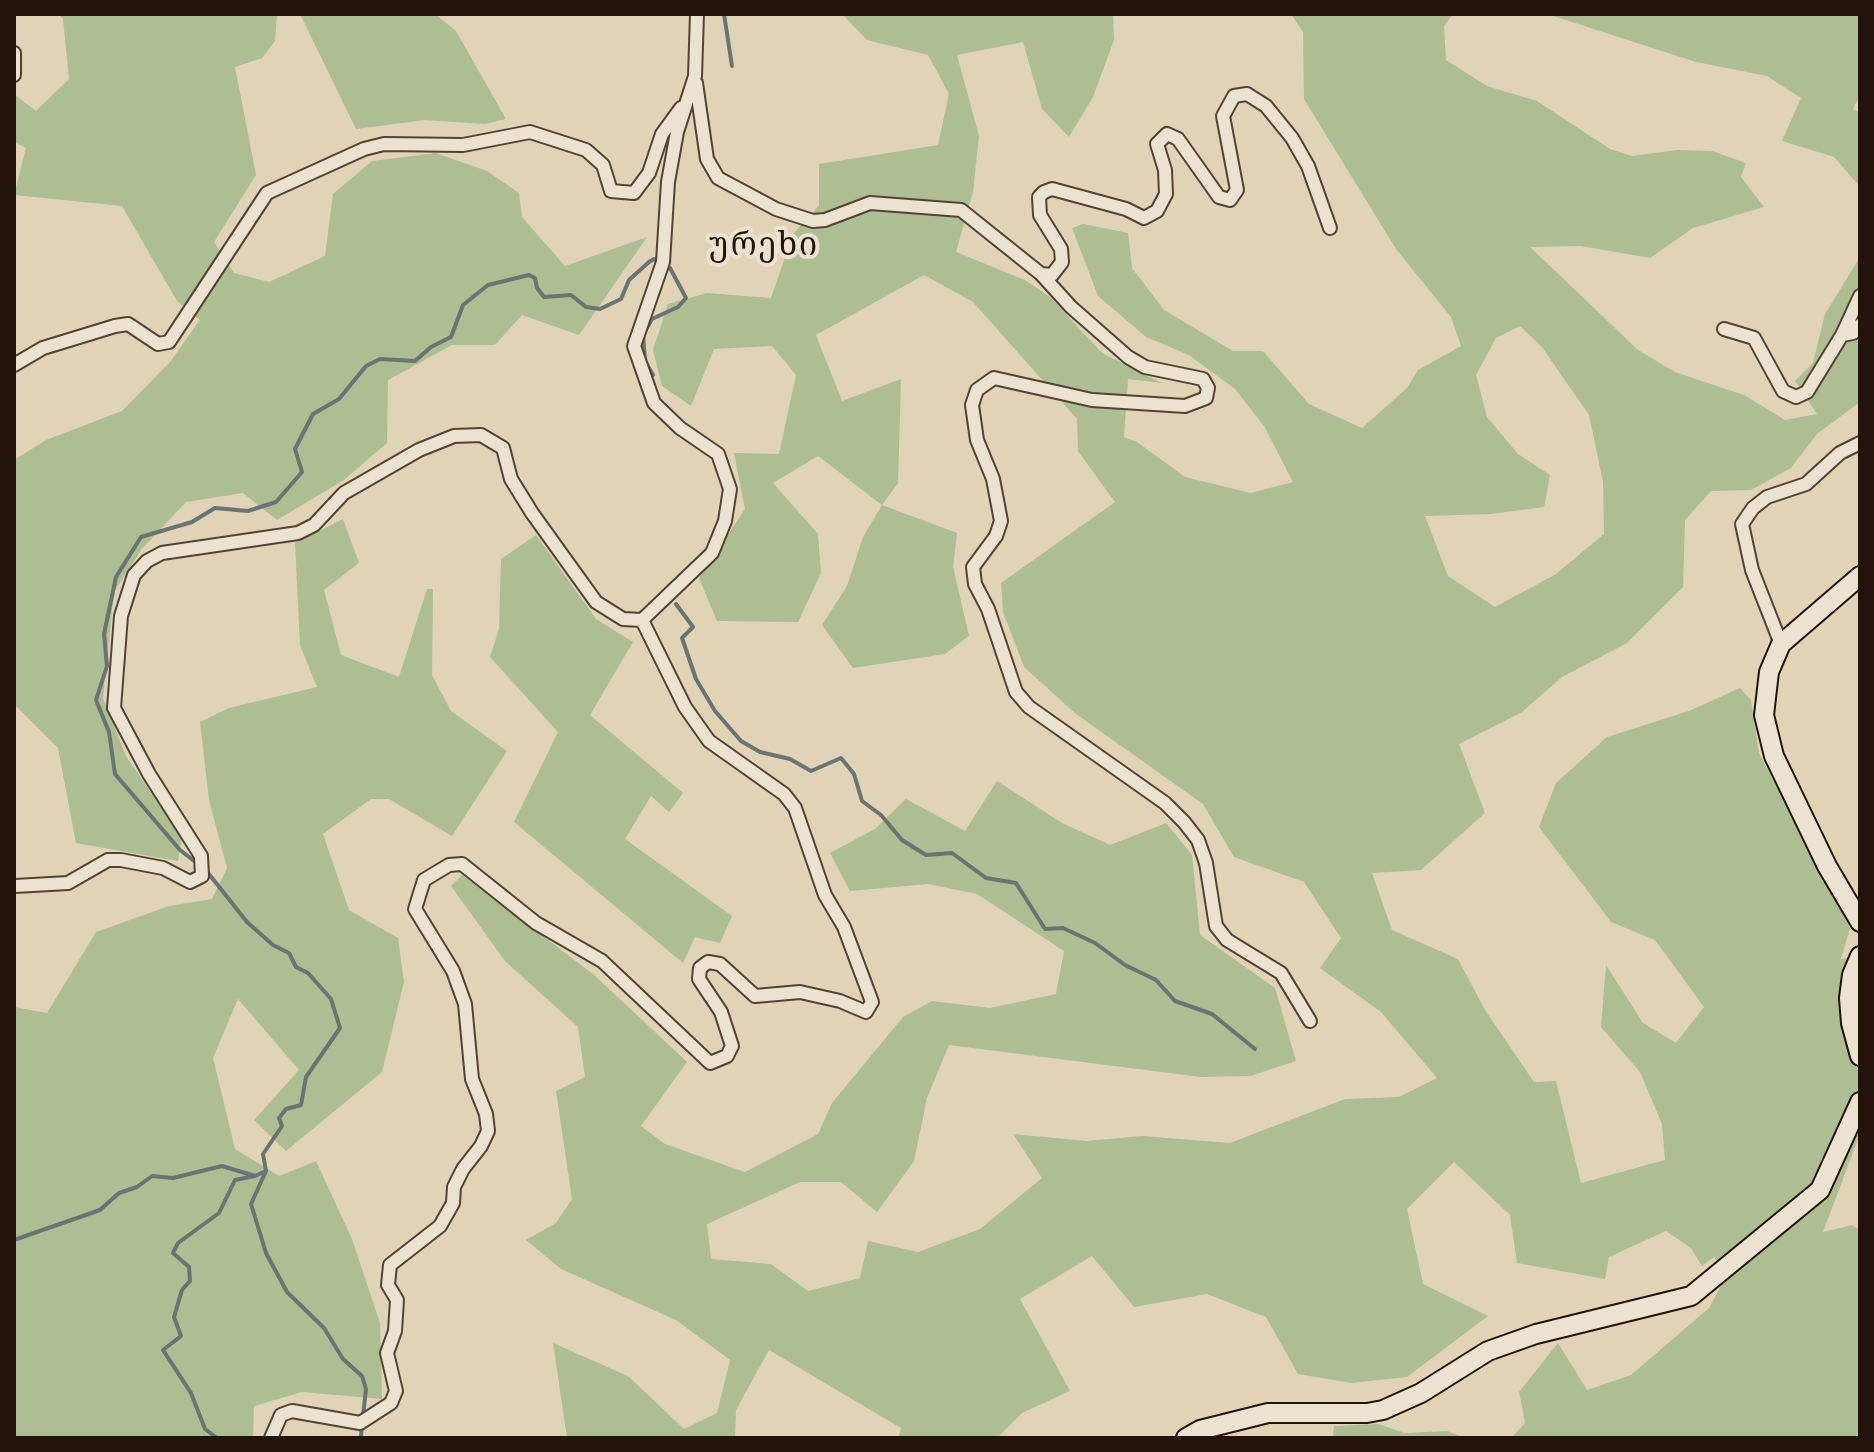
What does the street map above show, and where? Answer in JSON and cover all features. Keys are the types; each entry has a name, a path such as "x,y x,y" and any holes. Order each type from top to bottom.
{"street":[{"path":"697,14 695,76 707,159 718,178 776,209 813,221 825,220 870,203 961,210 1041,274 1071,307 1128,357 1145,367 1203,379 1208,388 1206,398 1185,406 1092,400 994,378 977,390 972,405 977,440 993,479 1001,521 996,536 973,567 1016,692 1029,707 1153,794 1184,822 1198,840 1206,863 1216,926 1227,940 1281,973 1310,1021"},
{"path":"14,53 14,75"},
{"path":"15,886 68,883 108,860 163,868 190,882 202,876 201,856 149,774 114,708 121,616 134,575 147,561 162,553 298,533 314,525 344,493 419,450 454,436 481,435 503,448 511,479 596,602 623,619 642,620 712,553 725,521 730,489 718,454 680,428 654,403 634,346 662,264 668,182 677,132 695,76"},
{"path":"14,365 43,348 128,324 158,344 169,342 267,193 364,149 384,144 463,145 530,132 586,150 603,165 611,191 634,193 649,173 662,134 690,94"},
{"path":"1041,274 1052,275 1062,262 1061,249 1040,215 1039,197 1052,189 1126,209 1144,218 1157,211 1166,194 1165,170 1157,144 1167,134 1178,139 1219,197 1230,200 1237,190 1223,116 1234,96 1247,94 1266,106 1292,138 1308,166 1330,228"},
{"path":"1724,329 1754,338 1783,391 1796,397 1807,392 1842,335 1860,296"},
{"path":"1842,335 1853,333 1860,325"},
{"path":"1781,644 1752,570 1742,524 1753,508 1767,497 1806,484 1840,453 1860,443"},
{"path":"1860,576 1781,644 1769,672 1764,715 1774,756 1827,866 1860,922"},
{"path":"271,1438 281,1415 292,1411 360,1423 391,1403 396,1391 387,1353 395,1331 397,1300 388,1285 390,1265 440,1226 453,1203 454,1187 463,1169 488,1131 486,1114 472,1079 465,1004 453,971 415,909 424,880 449,865 462,864 536,923 602,961 710,1063 727,1056 732,1046 721,1012 699,979 700,968 708,962 720,964 755,996 800,992 840,1001 866,1012 872,1002 844,927 825,895 795,808 784,794 709,741 685,707 642,620"},
{"path":"1860,956 1852,975 1849,998 1851,1023 1860,1056"},
{"path":"1186,1438 1200,1430 1268,1413 1344,1414 1383,1410 1421,1393 1488,1351 1536,1334 1691,1296 1820,1190 1860,1102"}],"green space":[{"path":"59,14 277,14 275,41 262,58 235,67 256,175 214,242 234,273 269,282 325,256 333,194 372,161 436,153 487,171 519,193 522,217 565,266 647,237 579,335 522,315 495,345 452,345 388,380 387,443 344,480 277,520 243,493 186,502 142,549 114,592 103,698 126,756 182,838 178,861 76,843 58,748 14,704 14,460 46,440 122,411 170,362 200,320 177,301 122,206 14,195 26,148 14,142 14,94 36,111 69,79 63,19"},
{"path":"300,14 435,14 456,31 506,119 485,124 425,120 356,129"},
{"path":"842,14 1113,14 1114,40 1093,97 1069,137 1042,109 1023,42 957,55 979,136 973,192 956,252 1025,280 1050,297 1102,353 1162,383 1128,379 1124,437 1137,442 1185,477 1251,493 1293,482 1264,426 1235,389 1189,355 1146,337 1098,296 1072,228 1083,224 1128,233 1132,268 1164,310 1233,351 1263,351 1309,404 1362,428 1407,388 1418,370 1461,346 1451,317 1396,249 1304,99 1303,32 1291,14 1453,14 1444,26 1446,60 1487,86 1537,101 1610,149 1632,156 1677,150 1712,151 1746,163 1741,177 1764,207 1693,228 1650,258 1581,246 1530,247 1638,350 1675,372 1744,395 1785,420 1817,414 1795,381 1813,363 1825,314 1860,257 1860,402 1817,434 1791,468 1751,490 1711,491 1685,520 1683,587 1627,643 1562,677 1522,712 1459,744 1485,813 1421,870 1372,873 1392,930 1458,959 1485,1010 1534,1082 1556,1081 1581,1183 1665,1160 1662,1124 1640,1072 1601,1027 1606,965 1643,1023 1676,1043 1704,1007 1655,940 1611,922 1539,827 1556,783 1607,737 1689,711 1740,688 1751,700 1759,753 1850,928 1841,959 1860,956 1860,1134 1823,1232 1852,1225 1860,1230 1860,1438 1511,1438 1525,1423 1519,1392 1558,1343 1587,1390 1631,1375 1709,1308 1727,1275 1714,1257 1702,1266 1691,1248 1666,1231 1609,1257 1605,1279 1517,1263 1510,1215 1454,1162 1407,1209 1423,1284 1488,1316 1407,1377 1351,1383 1298,1374 1266,1317 1207,1294 1134,1307 1092,1256 1020,1299 1070,1391 1022,1413 997,1438 898,1438 901,1428 769,1350 736,1410 735,1438 567,1438 553,1343 628,1376 684,1429 717,1413 730,1360 676,1320 561,1269 526,1240 556,1223 572,1199 556,1091 585,1077 578,1027 505,961 451,886 462,875 593,974 687,1062 641,1126 665,1144 745,1172 818,1134 832,1103 903,1017 932,1001 990,1008 1056,994 1064,951 977,894 928,884 850,891 830,853 875,829 906,799 965,831 997,781 1062,823 1110,845 1166,823 1192,855 1200,935 1275,988 1296,1061 1250,1076 1201,1077 949,1045 927,1098 914,1161 877,1212 841,1182 800,1182 707,1224 711,1259 771,1264 808,1291 860,1278 868,1241 918,1252 980,1229 1042,1178 1013,1134 1087,1141 1142,1136 1230,1143 1345,1099 1399,1097 1437,1078 1381,1012 1320,968 1341,938 1304,882 1234,857 1203,804 1076,714 1024,667 1003,612 1001,583 1115,502 1078,451 1077,419 973,302 924,275 816,335 842,401 901,379 898,483 882,505 818,456 773,483 818,534 821,573 798,622 717,621 699,578 745,509 734,453 779,454 796,375 772,346 714,349 691,406 662,386 653,350 668,304 707,293 771,298 793,234 819,205 819,164 938,145 949,94 928,55 867,40","holes":["1520,326 1542,347 1589,415 1603,482 1604,534 1556,574 1495,607 1448,576 1425,516 1491,514 1544,507 1550,475 1518,454 1487,417 1476,375 1496,338"]},
{"path":"1547,14 1860,14 1860,95 1853,109 1860,113 1860,187 1834,157 1782,141 1801,98 1767,76 1696,62"},
{"path":"882,505 957,533 953,567 969,636 945,654 853,668 822,625 847,586 863,537"},
{"path":"343,519 359,563 324,590 341,655 399,677 427,589 433,589 432,675 451,711 507,751 452,836 389,799 371,799 323,834 349,910 398,938 404,982 382,1072 286,1151 254,1120 299,1070 238,999 213,1058 235,1149 279,1176 316,1161 352,1239 380,1323 382,1399 302,1392 254,1406 253,1438 14,1438 14,1007 47,1013 96,932 169,906 212,899 227,868 209,800 200,722 229,708 317,687 300,645 295,543"},
{"path":"536,535 596,619 633,642 590,715 683,793 669,812 651,796 625,839 732,916 720,943 695,937 683,963 514,822 558,732 490,657 499,629 501,559"},
{"path":"1378,1424 1405,1433 1447,1431 1466,1438 1333,1438 1334,1426"}],"waterway":[{"path":"724,14 732,66"},
{"path":"198,864 180,850 115,774 109,732 96,700 107,666 104,634 116,577 141,537 192,522 215,508 248,511 276,502 302,472 295,449 313,414 339,399 366,366 380,359 415,361 431,347 451,337 463,305 488,285 529,275 535,278 537,288 544,297 571,295 586,307 600,309 621,299 629,280 654,259 670,268 686,298 678,307 652,319 643,335 645,361 653,375"},
{"path":"676,604 693,627 682,638 696,679 715,711 741,741 760,752 790,759 811,771 841,758 854,774 862,801 881,815 902,840 926,855 952,853 986,878 1016,883 1045,929 1063,928 1095,943 1125,965 1156,980 1175,1001 1212,1014 1255,1049"},
{"path":"205,869 247,922 273,945 289,953 296,967 308,973 331,999 340,1028 306,1077 301,1105 286,1109 279,1118 282,1126 263,1154 266,1171 251,1204 266,1253 287,1292 324,1328 343,1359 362,1376 366,1389 363,1416"},
{"path":"14,1240 100,1210 119,1193 137,1187 152,1176 173,1178 222,1166 255,1176 266,1171"},
{"path":"217,1438 205,1429 191,1393 163,1350 181,1336 174,1317 182,1290 190,1281 189,1267 173,1253 178,1243 219,1213 235,1180 255,1176"},
{"path":"361,1438 362,1424"}],"district":[{"name":"ურეხი","path":"764,246"}]}
